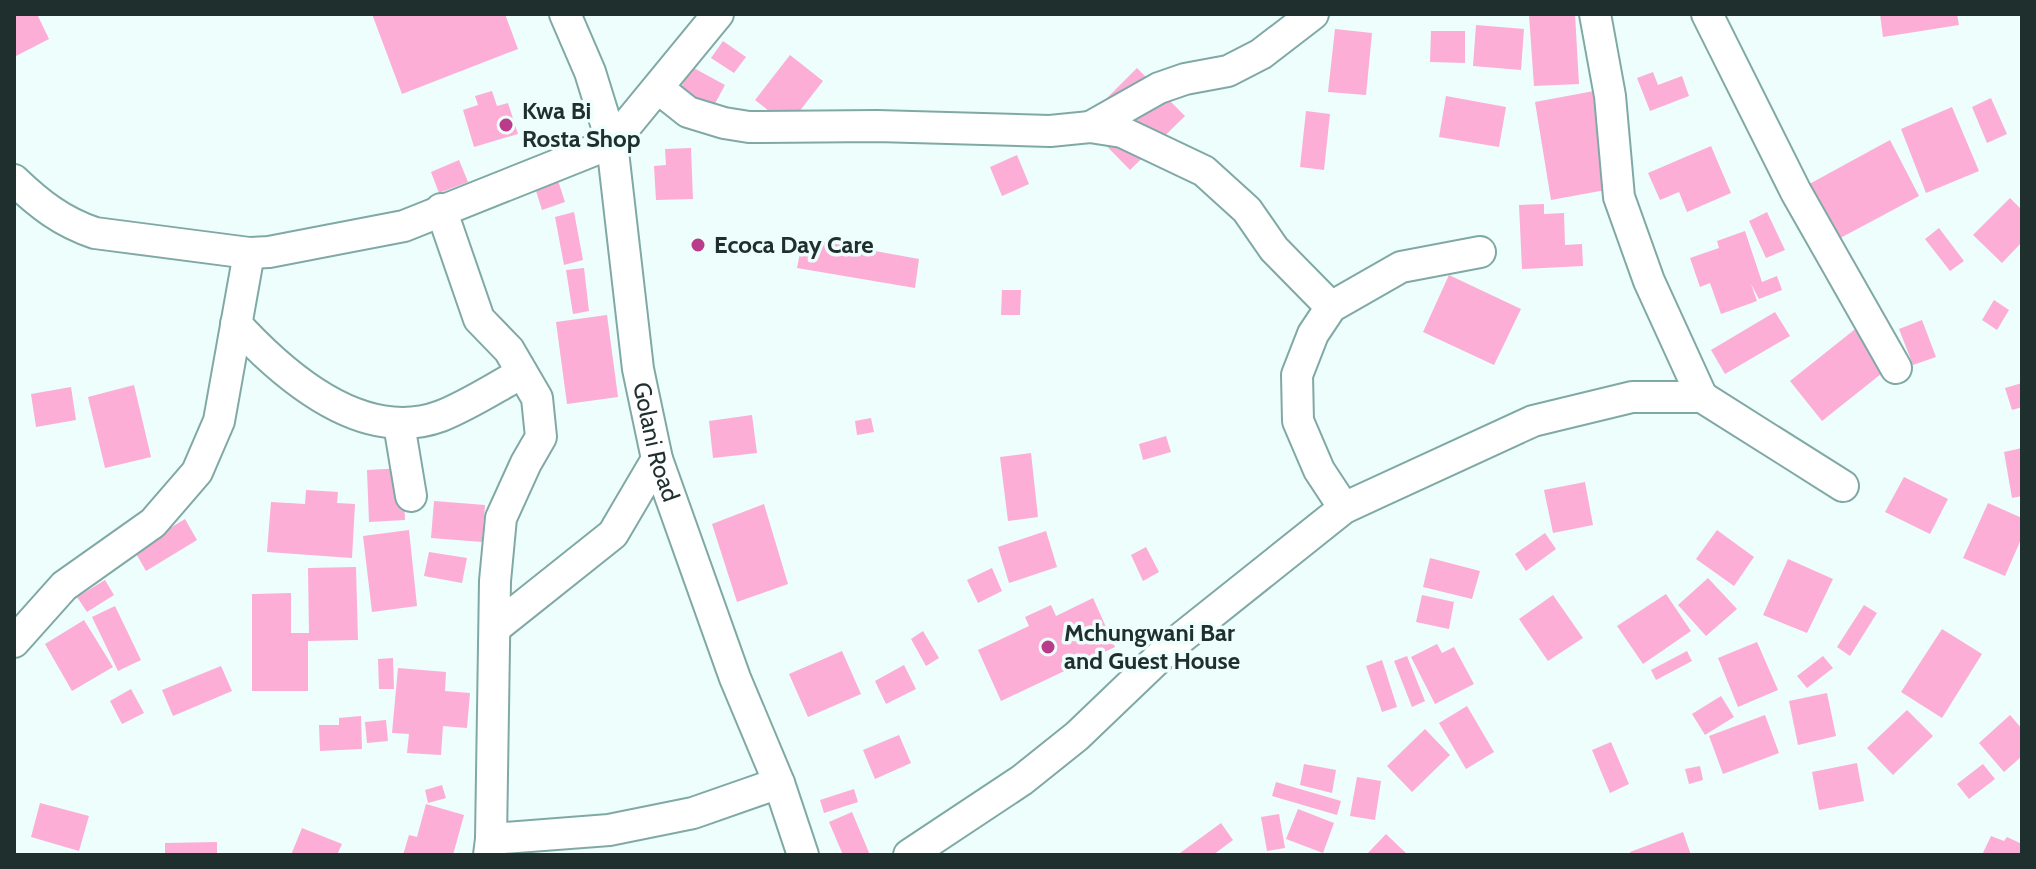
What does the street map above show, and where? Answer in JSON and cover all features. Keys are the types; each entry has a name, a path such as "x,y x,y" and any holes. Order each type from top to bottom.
{"street":[{"name":"Golani Road","path":"565,14 590,72 612,143 638,369 657,459 735,678 779,783 803,855"},
{"path":"14,180 53,214 75,227 95,233 249,253 269,252 404,226 612,143 718,14"},
{"path":"1090,127 1159,88 1185,79 1228,71 1261,54 1313,14"},
{"path":"1595,14 1610,96 1619,197 1649,281 1702,397"},
{"path":"1707,14 1796,192 1896,368"},
{"path":"659,89 688,112 749,127 877,126 1050,131 1090,127 1122,132 1204,171 1247,210 1274,249 1331,307"},
{"path":"441,209 479,319 509,350 537,398 541,437 501,518 495,581 490,847 609,830 693,813 779,783"},
{"path":"1344,508 1319,470 1298,421 1297,375 1313,334 1331,307 1401,267 1480,252"},
{"path":"14,642 64,586 153,523 197,472 219,421 249,253"},
{"path":"236,324 268,358 313,394 364,416 399,424 440,417 522,373"},
{"path":"909,855 1022,780 1066,745 1171,646 1344,508 1533,421 1632,397 1702,397 1843,486"},
{"path":"399,424 411,496"},
{"path":"495,628 613,534 657,459"}],"building":[{"path":"14,14 37,14 49,39 14,57"},
{"path":"372,14 505,14 518,49 402,94"},
{"path":"1575,14 1579,84 1534,86 1529,15"},
{"path":"1880,14 1957,14 1959,25 1883,37"},
{"path":"1476,25 1524,29 1521,70 1473,66"},
{"path":"1335,29 1372,33 1366,95 1328,92"},
{"path":"1431,31 1465,31 1465,63 1430,62"},
{"path":"723,41 746,57 734,73 711,58"},
{"path":"790,55 823,81 788,126 755,100"},
{"path":"692,67 725,85 704,124 671,106"},
{"path":"1137,68 1185,116 1130,170 1083,122"},
{"path":"1653,72 1658,85 1682,76 1689,96 1650,111 1637,78"},
{"path":"492,91 497,106 508,103 518,134 474,147 463,110 478,105 475,96"},
{"path":"1594,91 1611,189 1551,200 1535,102"},
{"path":"1446,96 1506,107 1499,147 1439,137"},
{"path":"1991,98 2007,134 1987,143 1972,107"},
{"path":"1952,107 1979,171 1926,193 1901,129"},
{"path":"1306,111 1330,114 1324,170 1300,167"},
{"path":"1890,140 1919,196 1831,243 1802,188"},
{"path":"1711,146 1731,193 1687,212 1679,192 1660,200 1648,173"},
{"path":"691,148 693,199 656,200 654,166 666,165 665,149"},
{"path":"1017,155 1029,184 1002,196 990,167"},
{"path":"459,160 468,182 439,193 431,172"},
{"path":"553,165 565,202 542,210 530,172"},
{"path":"2010,198 2022,210 2022,242 2002,263 1973,235"},
{"path":"1544,204 1544,214 1564,213 1565,245 1582,244 1583,266 1522,269 1519,205"},
{"path":"574,212 583,260 564,265 555,217"},
{"path":"1767,212 1785,250 1766,258 1749,221"},
{"path":"1939,228 1964,261 1950,271 1925,239"},
{"path":"1745,231 1762,282 1777,276 1782,290 1759,299 1751,284 1757,301 1721,314 1710,283 1700,287 1690,258 1719,248 1717,241"},
{"path":"803,238 919,259 915,288 797,268"},
{"path":"584,268 589,311 573,314 566,270"},
{"path":"1449,275 1521,309 1494,365 1423,332"},
{"path":"1002,290 1021,290 1020,315 1001,315"},
{"path":"1994,300 2009,310 1997,330 1982,320"},
{"path":"1775,312 1790,336 1725,374 1711,350"},
{"path":"607,315 618,397 567,404 556,322"},
{"path":"1922,320 1936,357 1913,365 1899,329"},
{"path":"1859,326 1891,366 1822,421 1790,381"},
{"path":"2022,383 2022,407 2012,410 2005,388"},
{"path":"134,385 151,457 105,468 88,397"},
{"path":"71,387 76,420 36,427 31,394"},
{"path":"752,415 757,453 713,458 709,421"},
{"path":"871,418 874,432 857,435 855,421"},
{"path":"1166,436 1171,452 1143,460 1139,444"},
{"path":"2022,448 2022,496 2012,498 2004,452"},
{"path":"1031,453 1038,517 1008,521 1000,457"},
{"path":"403,468 405,520 369,522 367,470"},
{"path":"1904,477 1948,499 1930,534 1885,512"},
{"path":"1585,482 1593,525 1553,533 1544,490"},
{"path":"306,490 338,492 337,503 355,504 352,558 267,552 271,502 305,504"},
{"path":"434,501 485,505 482,542 431,538"},
{"path":"1988,503 2022,518 2022,537 2005,576 1963,558"},
{"path":"764,504 788,584 737,602 712,524"},
{"path":"185,519 197,540 146,571 134,550"},
{"path":"409,530 417,606 372,612 363,536"},
{"path":"1717,530 1754,557 1734,586 1696,559"},
{"path":"1046,531 1057,567 1009,583 998,547"},
{"path":"1545,533 1556,549 1526,571 1515,554"},
{"path":"1146,547 1159,572 1143,581 1131,555"},
{"path":"429,552 467,558 462,583 424,576"},
{"path":"1430,558 1480,571 1472,599 1423,587"},
{"path":"1788,559 1833,579 1807,633 1763,615"},
{"path":"356,567 358,640 308,641 308,691 252,691 252,594 291,593 291,633 309,633 308,568"},
{"path":"992,568 1002,591 978,603 967,580"},
{"path":"1708,578 1737,609 1706,636 1678,605"},
{"path":"105,580 114,595 87,612 77,597"},
{"path":"1666,594 1691,631 1643,664 1617,626"},
{"path":"1422,595 1454,602 1449,629 1416,622"},
{"path":"1553,595 1583,638 1548,661 1519,619"},
{"path":"1093,598 1115,647 1001,701 978,650 1029,626 1025,617 1051,605 1056,616"},
{"path":"1864,605 1877,613 1850,656 1837,647"},
{"path":"115,606 141,660 118,671 92,617"},
{"path":"84,620 113,667 72,691 45,644"},
{"path":"1152,628 1162,648 1150,655 1139,635"},
{"path":"1942,629 1982,654 1942,718 1901,692"},
{"path":"923,631 939,658 926,666 911,639"},
{"path":"1757,642 1778,690 1738,707 1718,658"},
{"path":"1437,644 1442,653 1454,647 1474,684 1435,704 1411,657"},
{"path":"842,651 861,694 808,717 789,674"},
{"path":"1687,651 1692,661 1656,680 1651,670"},
{"path":"1407,656 1425,701 1412,707 1394,661"},
{"path":"1823,656 1833,668 1807,688 1797,676"},
{"path":"393,658 394,689 379,689 378,659"},
{"path":"1382,660 1397,707 1382,712 1366,666"},
{"path":"904,665 916,689 886,704 875,681"},
{"path":"221,666 232,691 173,716 162,690"},
{"path":"398,668 446,672 445,691 470,693 467,728 443,726 441,755 407,753 409,734 392,733"},
{"path":"131,689 144,713 122,724 110,701"},
{"path":"1827,693 1836,736 1798,745 1789,701"},
{"path":"1721,696 1734,717 1705,735 1692,714"},
{"path":"1467,706 1494,752 1466,769 1439,723"},
{"path":"1907,710 1933,736 1893,775 1867,748"},
{"path":"1765,715 1779,753 1723,774 1709,736"},
{"path":"2010,715 2022,729 2022,756 2004,772 1979,743"},
{"path":"361,716 362,749 320,751 319,725 339,725 339,718"},
{"path":"386,720 388,741 367,743 365,722"},
{"path":"1425,729 1450,755 1412,792 1387,766"},
{"path":"899,735 911,763 875,779 863,750"},
{"path":"1611,742 1629,784 1610,793 1592,750"},
{"path":"1857,763 1864,801 1819,810 1812,772"},
{"path":"1304,764 1336,770 1332,793 1300,785"},
{"path":"1983,764 1995,779 1969,799 1957,784"},
{"path":"1700,766 1703,780 1689,784 1685,769"},
{"path":"1357,777 1381,781 1375,820 1350,816"},
{"path":"1276,782 1341,801 1337,815 1272,796"},
{"path":"442,785 446,798 428,803 425,790"},
{"path":"854,789 858,802 824,813 820,800"},
{"path":"40,803 89,816 79,851 31,837"},
{"path":"426,804 464,815 453,855 403,855 409,835 417,837"},
{"path":"1298,809 1334,823 1323,853 1286,839"},
{"path":"852,812 870,855 843,855 829,822"},
{"path":"1279,814 1285,848 1267,851 1261,817"},
{"path":"1221,823 1233,840 1213,855 1180,853"},
{"path":"302,828 342,844 337,855 291,855"},
{"path":"1683,832 1691,855 1631,855 1630,852"},
{"path":"1386,834 1408,855 1366,855"},
{"path":"1991,836 2004,841 2007,837 2022,844 2022,855 1982,855"},
{"path":"217,842 217,855 165,855 165,843"}],"place":[{"name":"Kwa Bi Rosta Shop","path":"506,125"},
{"name":"Ecoca Day Care","path":"698,245"},
{"name":"Mchungwani Bar and Guest House","path":"1048,647"}]}
